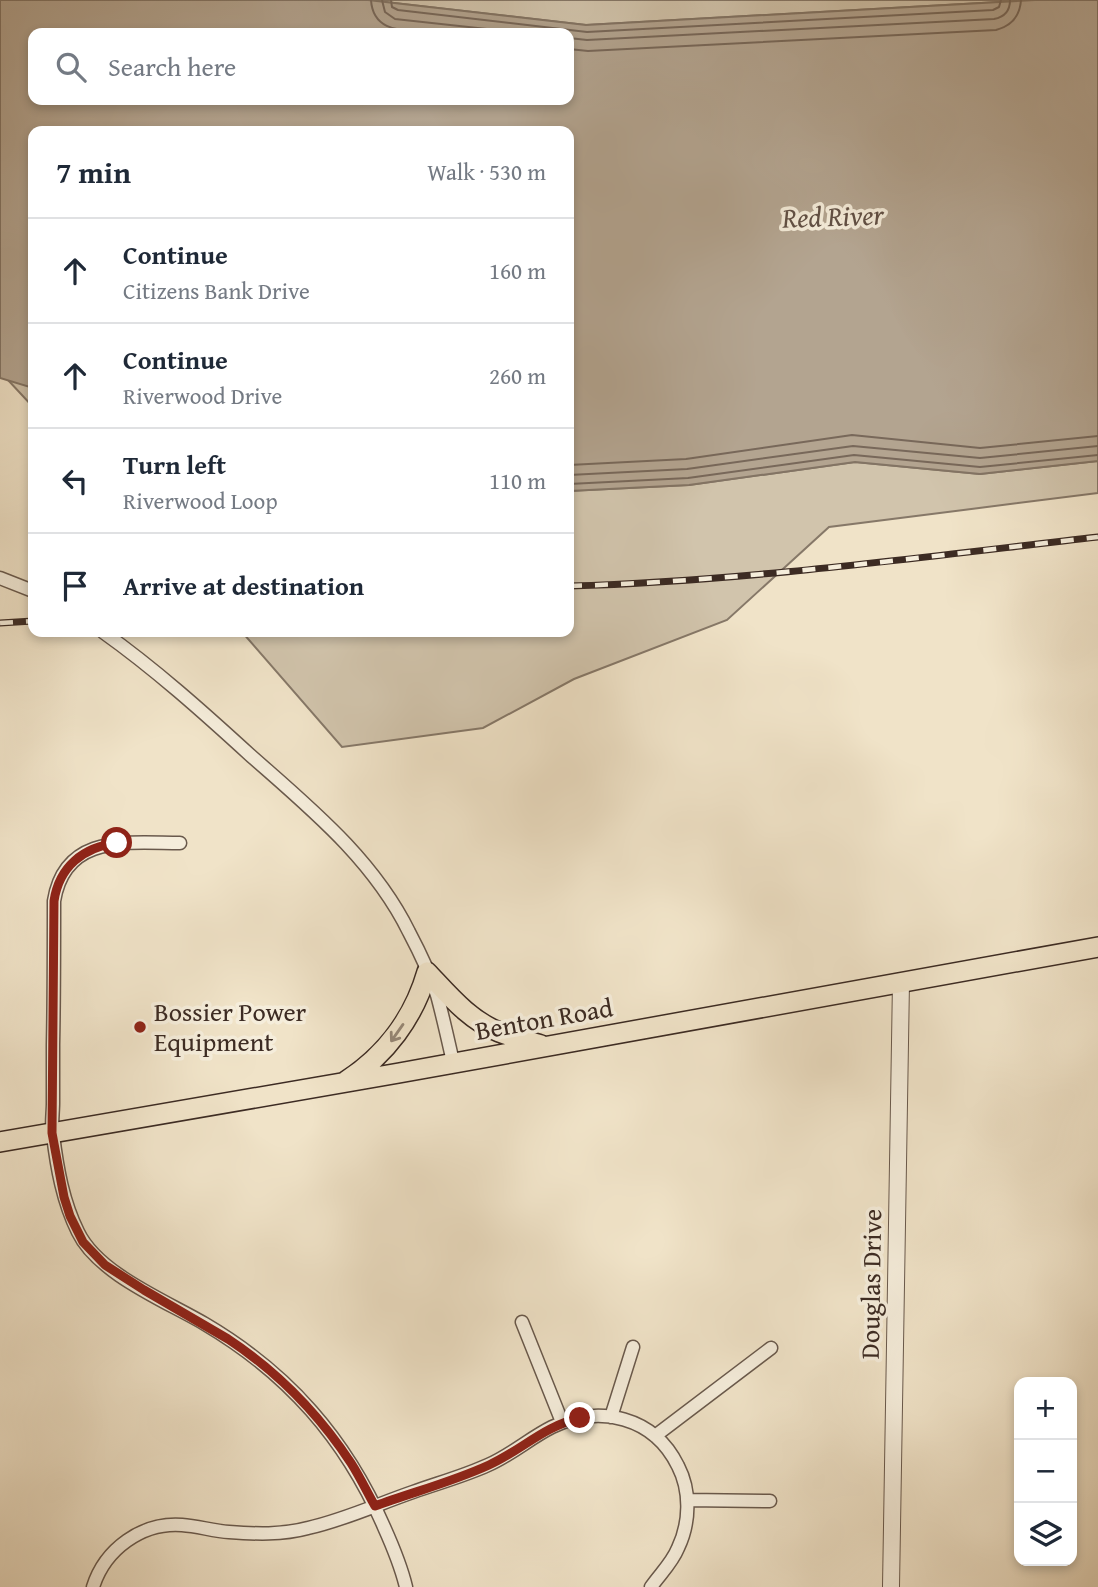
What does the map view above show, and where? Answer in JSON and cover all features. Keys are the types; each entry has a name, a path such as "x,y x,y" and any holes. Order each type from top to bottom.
{"main road":[{"name":"Benton Road","path":"0,1142 1098,947"},
{"path":"427,972 460,1007 479,1022 496,1031 545,1046"},
{"path":"343,1082 379,1054 393,1039 422,989 427,972"}],"street":[{"path":"0,578 28,589"},
{"path":"110,637 176,688 319,816 359,856 386,892 409,931 436,994 453,1062"},
{"path":"180,843 105,845 73,862 59,881 54,901 52,1133 64,1197 78,1232 92,1253 115,1272 245,1350 312,1410 352,1465 375,1506 396,1553 406,1587"},
{"name":"Douglas Drive","path":"891,1587 901,982"},
{"path":"522,1322 562,1422"},
{"path":"611,1417 633,1347"},
{"path":"655,1436 771,1348"},
{"path":"93,1587 97,1576 115,1550 127,1540 156,1527 184,1525 247,1534 289,1532 330,1522 488,1465 562,1422 594,1416 637,1423 667,1447 681,1471 687,1500 686,1524 678,1549 650,1587"},
{"path":"687,1500 769,1501"}],"shaded area":[{"path":"368,0 1035,0 586,25"},
{"path":"6,378 28,385 28,402"},
{"path":"1098,461 1098,493 829,527 727,620 574,679 483,728 342,747 246,637 574,637 574,491 689,485 855,462 980,474"}],"water":[{"name":"Red River","path":"0,0 368,0 586,25 1035,0 1098,0 1098,461 980,474 855,462 689,485 574,491 574,126 28,126 28,386 0,378"}],"railway":[{"path":"574,586 768,574 1098,537"},
{"path":"0,623 28,621"}],"place":[{"name":"Bossier Power Equipment","path":"140,1027"}],"route":[{"path":"117,843 93,849 73,862 59,881 54,901 52,1133 64,1197 83,1242 115,1272 245,1350 287,1385 312,1410 337,1443 375,1506 488,1465 553,1426 580,1418"}]}
